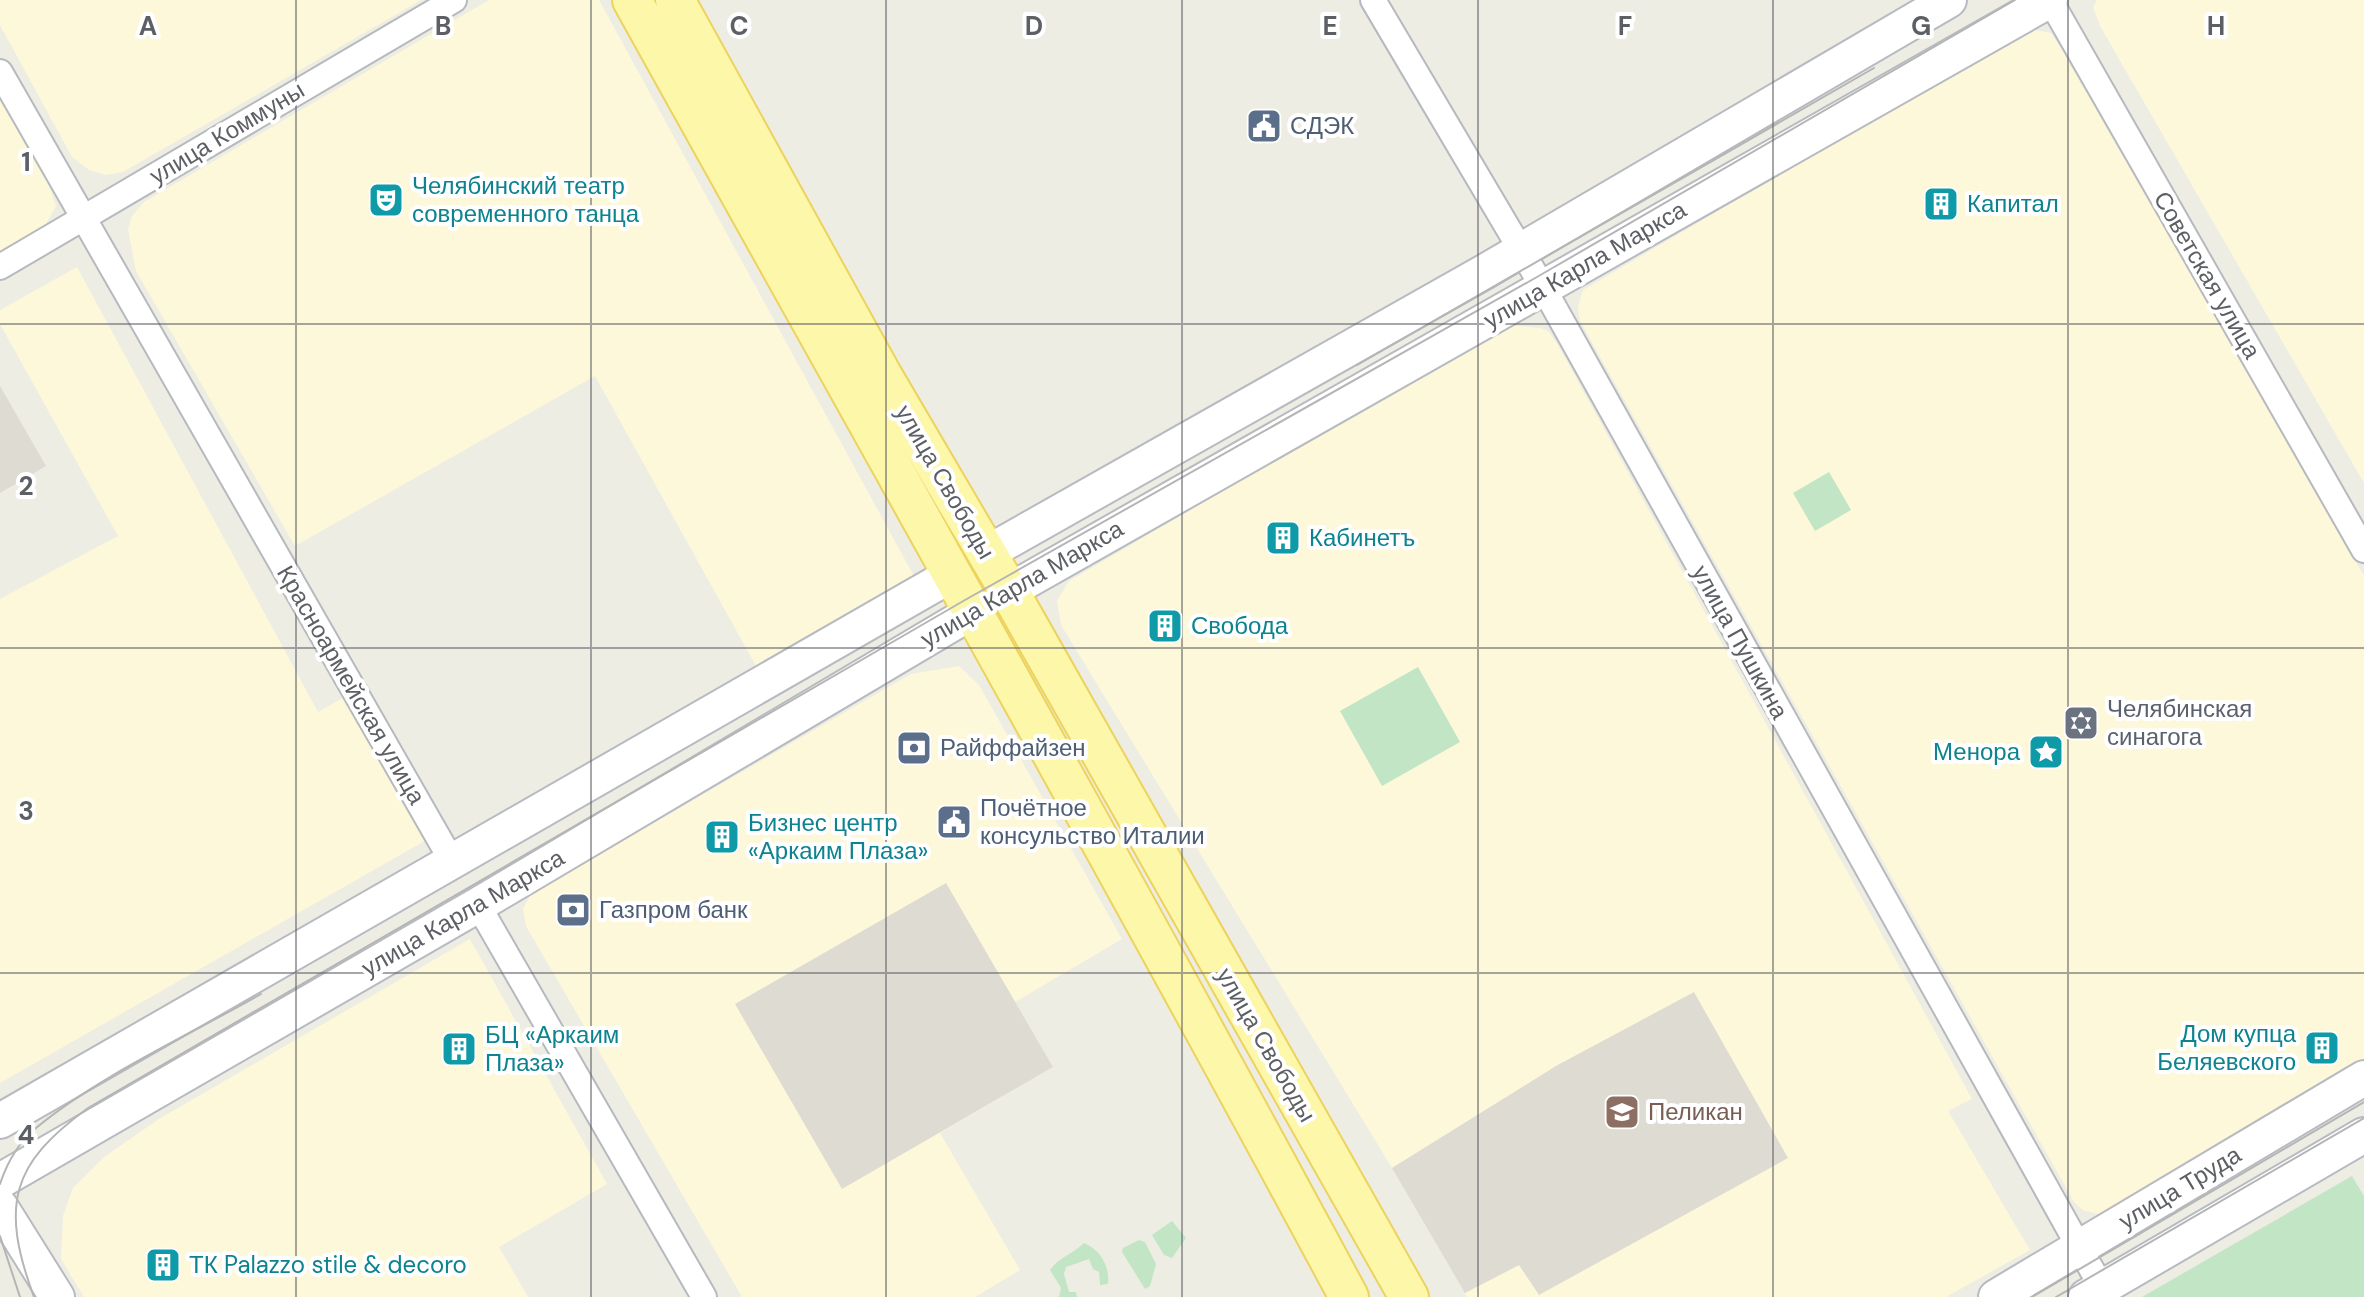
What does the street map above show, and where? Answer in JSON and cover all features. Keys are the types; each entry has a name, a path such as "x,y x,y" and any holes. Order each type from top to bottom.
{"main road":[{"name":"улица Свободы","path":"632,0 1144,915 1349,1297"},
{"name":"улица Свободы","path":"675,0 844,306 1409,1297"},
{"name":"улица Карла Маркса","path":"951,575 987,553"},
{"name":"улица Карла Маркса","path":"972,612 1009,591"}],"street":[{"name":"улица Коммуны","path":"0,267 454,0"},
{"name":"улица Пушкина","path":"1373,0 1544,289 2079,1249 2094,1292"},
{"name":"улица Карла Маркса","path":"987,553 1520,250 1949,0"},
{"name":"улица Карла Маркса","path":"1009,591 2050,0"},
{"name":"Советская улица","path":"2050,0 2364,550"},
{"name":"Красноармейская улица","path":"0,72 704,1297"},
{"name":"улица Карла Маркса","path":"0,1121 951,575"},
{"name":"улица Карла Маркса","path":"0,1181 478,905 972,612"},
{"name":"улица Труда","path":"1996,1297 2364,1078"},
{"name":"улица Труда","path":"2094,1292 2364,1135"},
{"path":"0,1206 57,1297"}],"shaded area":[{"path":"0,0 421,0 123,172 106,175 89,170 72,157 0,25"},
{"path":"489,0 599,0 915,578 756,666 595,376 295,546 136,271 128,229 132,216 144,202"},
{"path":"2097,0 2364,0 2364,483 2100,26 2093,7"},
{"path":"2035,30 2051,33 2062,50 2364,576 2364,1067 2115,1211 2101,1215 2083,1210 2074,1202 1580,321 1578,307 1583,290 1998,47"},
{"path":"0,91 42,166 56,206 42,231 0,256"},
{"path":"77,267 318,712 346,696 428,839 0,1083 0,599 118,536 0,324 0,310"},
{"path":"1507,325 1540,328 1549,332 1558,345 1972,1099 1948,1111 2030,1250 1946,1297 1467,1297 1465,1293 1519,1265 1539,1294 1694,993 1556,1066 1392,1168 1061,625 1057,601 1069,581"},
{"path":"0,386 46,466 0,493"},
{"path":"959,666 979,685 1122,939 1015,1002 1053,1067 940,1133 1020,1270 975,1297 742,1297 526,926 523,909 531,894 911,674"},
{"path":"946,883 1053,1067 842,1189 735,1004"},
{"path":"470,939 607,1184 499,1247 528,1297 84,1297 61,1259 63,1216 73,1188 104,1157 159,1119"},
{"name":"Пеликан","path":"1694,992 1788,1158 1539,1295 1519,1265 1465,1293 1392,1168 1556,1066"}],"green space":[{"path":"1829,472 1851,510 1815,531 1793,493"},
{"path":"1418,667 1460,742 1382,786 1340,711"},
{"path":"2352,1176 2364,1196 2364,1297 2142,1297"},
{"path":"1172,1221 1186,1238 1172,1258 1164,1255 1152,1235"},
{"path":"1139,1240 1145,1242 1156,1264 1150,1286 1145,1289 1122,1252 1123,1248"},
{"path":"1084,1243 1103,1260 1108,1284 1100,1285 1099,1272 1093,1269 1089,1259 1066,1267 1064,1274 1069,1292 1076,1292 1077,1297 1059,1297 1061,1288 1050,1270"}],"tram line":[{"path":"34,1297 17,1237 19,1189 28,1168 42,1148 88,1108 965,600 1537,277 2015,0"},
{"path":"1357,365 1874,68"},
{"path":"0,1184 19,1146 60,1109 116,1074 261,994"},
{"path":"2032,1297 2364,1102"},
{"path":"2056,1297 2364,1118"},
{"path":"0,1236 20,1297"}],"place":[{"name":"СДЭК","path":"1264,126"},
{"name":"Челябинский театр современного танца","path":"386,200"},
{"name":"Капитал","path":"1941,204"},
{"name":"Кабинетъ","path":"1283,538"},
{"name":"Свобода","path":"1165,626"},
{"name":"Челябинская синагога","path":"2081,723"},
{"name":"Райффайзен","path":"914,748"},
{"name":"Менора","path":"2046,752"},
{"name":"Почётное консульство Италии","path":"954,822"},
{"name":"Бизнес центр «Аркаим Плаза»","path":"722,837"},
{"name":"Газпром банк","path":"573,910"},
{"name":"Дом купца Беляевского","path":"2322,1048"},
{"name":"БЦ «Аркаим Плаза»","path":"459,1049"},
{"name":"Пеликан","path":"1622,1112"},
{"name":"ТК Palazzo stile & decoro","path":"163,1265"}]}
